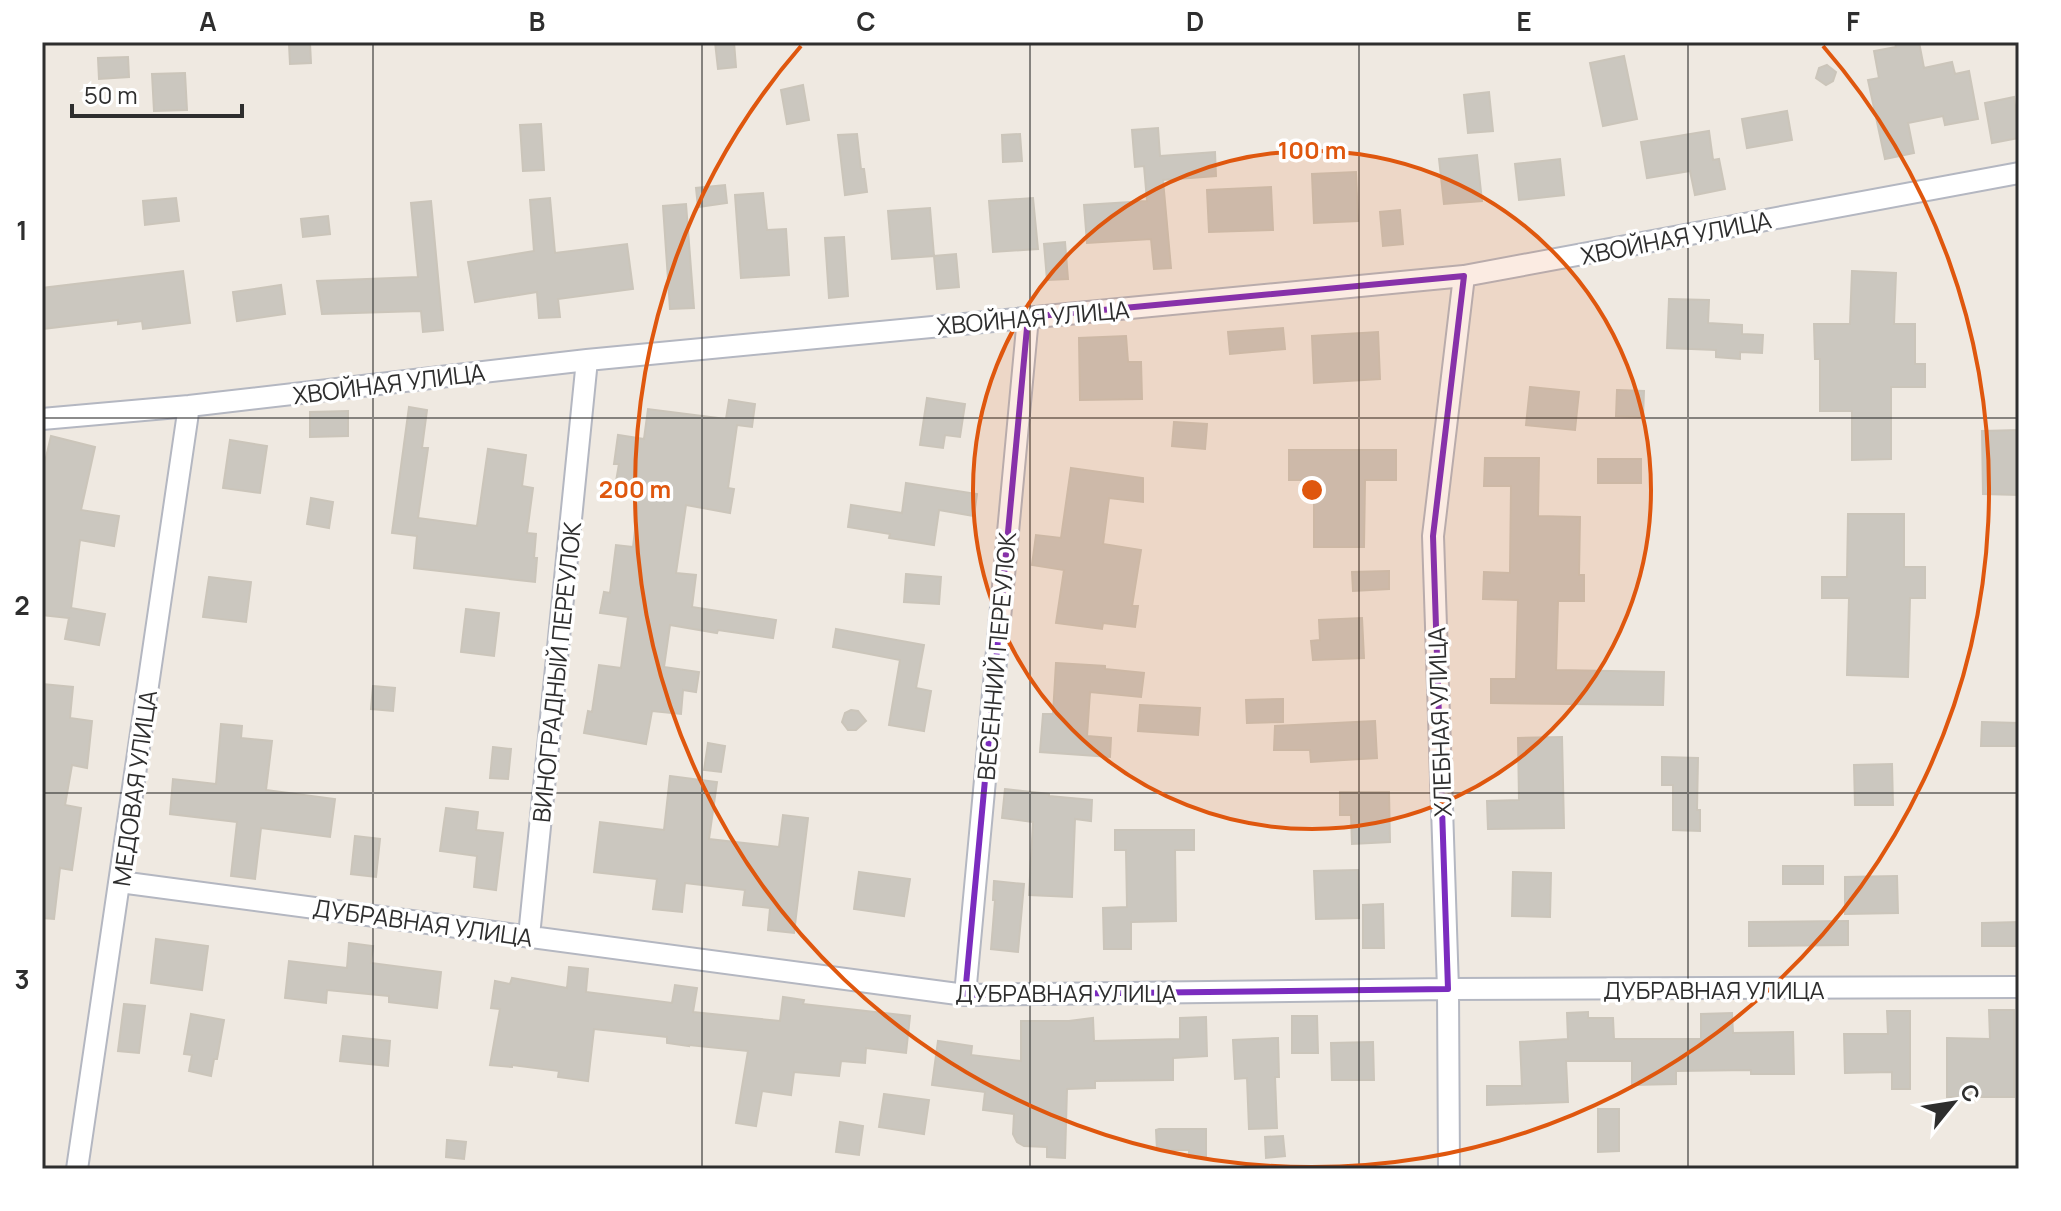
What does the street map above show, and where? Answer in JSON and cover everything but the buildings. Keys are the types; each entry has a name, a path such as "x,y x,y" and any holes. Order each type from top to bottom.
{"street":[{"name":"ХВОЙНАЯ УЛИЦА","path":"42,419 189,406 587,360 1464,276 2019,173"},
{"name":"ХЛЕБНАЯ УЛИЦА","path":"1449,1169 1448,989 1433,536 1464,276"},
{"name":"ВЕСЕННИЙ ПЕРЕУЛОК","path":"965,995 1028,317"},
{"name":"ВИНОГРАДНЫЙ ПЕРЕУЛОК","path":"529,936 587,360"},
{"name":"МЕДОВАЯ УЛИЦА","path":"77,1169 189,406"},
{"name":"ДУБРАВНАЯ УЛИЦА","path":"120,882 965,995 2019,987"}],"highlighted area":[{"path":"1464,276 1433,536 1448,989 965,995 1028,317"}]}
